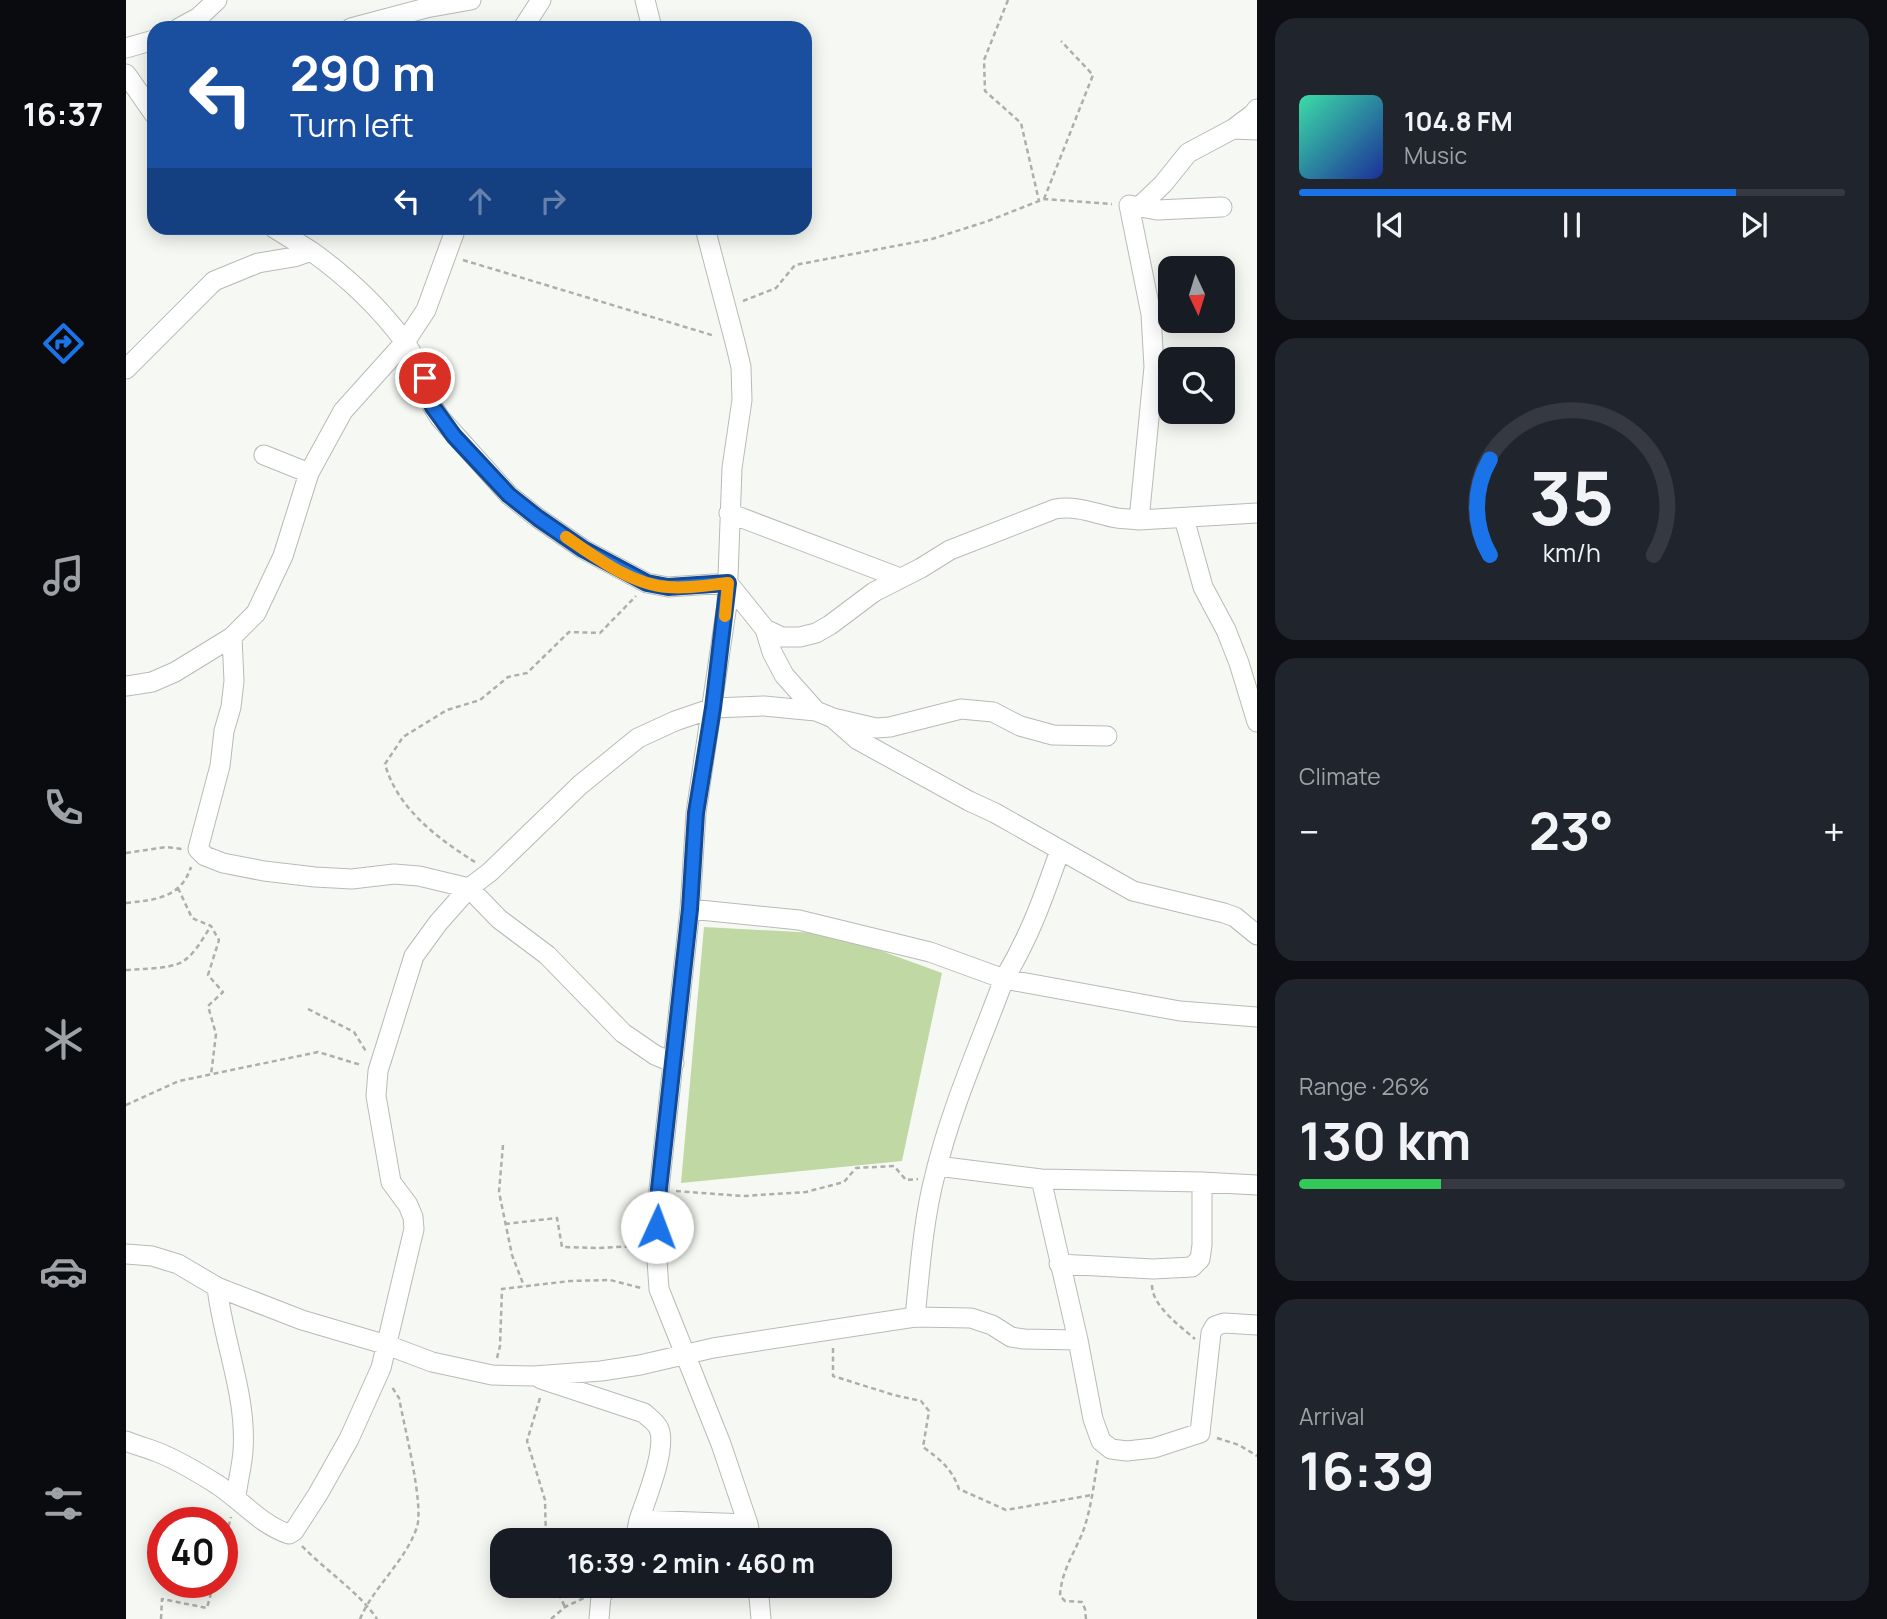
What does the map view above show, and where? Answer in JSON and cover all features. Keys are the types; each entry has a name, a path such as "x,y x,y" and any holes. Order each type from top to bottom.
{"street":[{"path":"201,21 217,0"},
{"path":"377,21 471,0"},
{"path":"528,21 541,0"},
{"path":"645,0 650,21"},
{"path":"126,48 147,42"},
{"path":"126,74 147,104"},
{"path":"1134,206 1163,184 1188,153 1233,129 1257,109"},
{"path":"1233,129 1257,130"},
{"path":"1134,206 1157,210 1222,207"},
{"path":"1134,206 1151,314 1154,367 1139,520"},
{"path":"285,235 335,267 362,293 405,342 420,367 433,407 440,418 509,495 538,518 583,549 647,583 668,587 728,583"},
{"path":"126,686 152,682 175,672 232,637 256,613 283,556 309,473 343,411 405,342 426,310 454,235"},
{"path":"707,235 741,367 743,401 732,468 728,583 713,708 696,813 690,909 659,1189 656,1245 659,1289 721,1444 748,1528"},
{"path":"126,369 214,281 257,263 294,257 311,251"},
{"path":"264,455 309,473"},
{"path":"765,629 782,637 800,637 816,633 874,592 950,550 1055,509 1068,507 1092,510 1117,518 1139,520 1257,513"},
{"path":"729,513 900,578"},
{"path":"1184,518 1203,587 1226,630 1257,722"},
{"path":"728,583 765,629 772,652 784,675 824,715 858,740 1133,891 1224,913 1235,917 1257,936"},
{"path":"232,637 234,681 231,707 224,731 220,766 198,849 205,856 223,863 264,871 315,877 419,876 469,888 499,919 547,955 623,1033 655,1055 674,1063"},
{"path":"126,1441 158,1452 191,1469 262,1520 289,1534 304,1519 349,1439 381,1368 414,1229 408,1205 391,1182 376,1096 378,1071 414,956 469,888 490,872 580,785 638,738 713,708 764,706 824,715 876,728 890,727 940,713 970,710 993,712 1020,726 1053,735 1107,736"},
{"path":"915,1318 926,1214 935,1172 955,1107 1004,979 1024,946 1037,917 1060,850"},
{"path":"690,909 799,920 930,952 1004,979 1180,1011 1257,1017"},
{"path":"935,1172 1041,1179 1257,1185"},
{"path":"1041,1179 1093,1419 1101,1441 1111,1449 1127,1451 1154,1448 1200,1433 1211,1333 1215,1326 1224,1323 1257,1325"},
{"path":"1059,1264 1153,1269 1192,1266 1200,1259 1202,1245 1202,1182"},
{"path":"126,1254 152,1256 178,1264 217,1287 302,1320 387,1345 432,1362 492,1375 540,1379 627,1367 686,1353 915,1318 971,1318 992,1325 1012,1337 1078,1340"},
{"path":"217,1287 219,1306 233,1355 240,1412 243,1451 236,1499"},
{"path":"540,1379 644,1413 657,1425 660,1431 660,1452 637,1528"},
{"path":"639,1520 712,1528"},
{"path":"599,1619 601,1598"},
{"path":"759,1598 761,1619"}],"path":[{"path":"1008,0 984,60 985,91 1021,123 1039,201"},
{"path":"1044,199 1093,75 1061,41"},
{"path":"726,307 776,288 794,265 932,239 1044,199 1134,206"},
{"path":"447,255 735,342"},
{"path":"490,872 416,816 400,798 385,764 403,737 447,710 480,700 508,677 527,673 569,632 600,633 647,583"},
{"path":"126,853 166,847 198,849 186,882 154,901 126,903"},
{"path":"178,888 192,918 211,926 219,940 208,975 223,992 208,1006 216,1034 211,1075"},
{"path":"126,970 181,963 194,951 211,926"},
{"path":"308,1009 354,1032 378,1071"},
{"path":"126,1105 179,1081 318,1052 378,1071"},
{"path":"503,1145 499,1192 512,1255 524,1286"},
{"path":"659,1189 743,1196 806,1192 844,1182 856,1168 894,1166 906,1180 935,1172"},
{"path":"505,1224 557,1218 562,1247 656,1245"},
{"path":"492,1375 500,1346 502,1289 570,1281 610,1280 637,1288 659,1289"},
{"path":"1152,1291 1166,1312 1210,1353"},
{"path":"833,1331 833,1376 921,1401 929,1411 923,1447 944,1462 954,1474 959,1489 1006,1510 1091,1495"},
{"path":"360,1619 367,1603 397,1564 417,1527 418,1513 399,1398 381,1368"},
{"path":"540,1379 527,1441 545,1500 546,1528"},
{"path":"1200,1433 1238,1446 1257,1456"},
{"path":"1086,1619 1082,1602 1065,1601 1060,1596 1060,1589 1068,1561 1083,1532 1101,1441"},
{"path":"234,1507 236,1499"},
{"path":"289,1534 348,1589 367,1603 377,1619"},
{"path":"161,1619 162,1599 207,1608 210,1598"},
{"path":"561,1598 565,1607"},
{"path":"551,1619 565,1607 584,1598"}],"green space":[{"path":"704,927 835,934 942,973 902,1161 681,1183"}],"slow traffic":[{"path":"566,537 623,572 647,583 668,587 728,583 725,616"}],"route":[{"path":"425,378 433,407 440,418 483,469 509,495 583,549 647,583 668,587 728,583 713,708 696,813 690,909 657,1227"}]}
